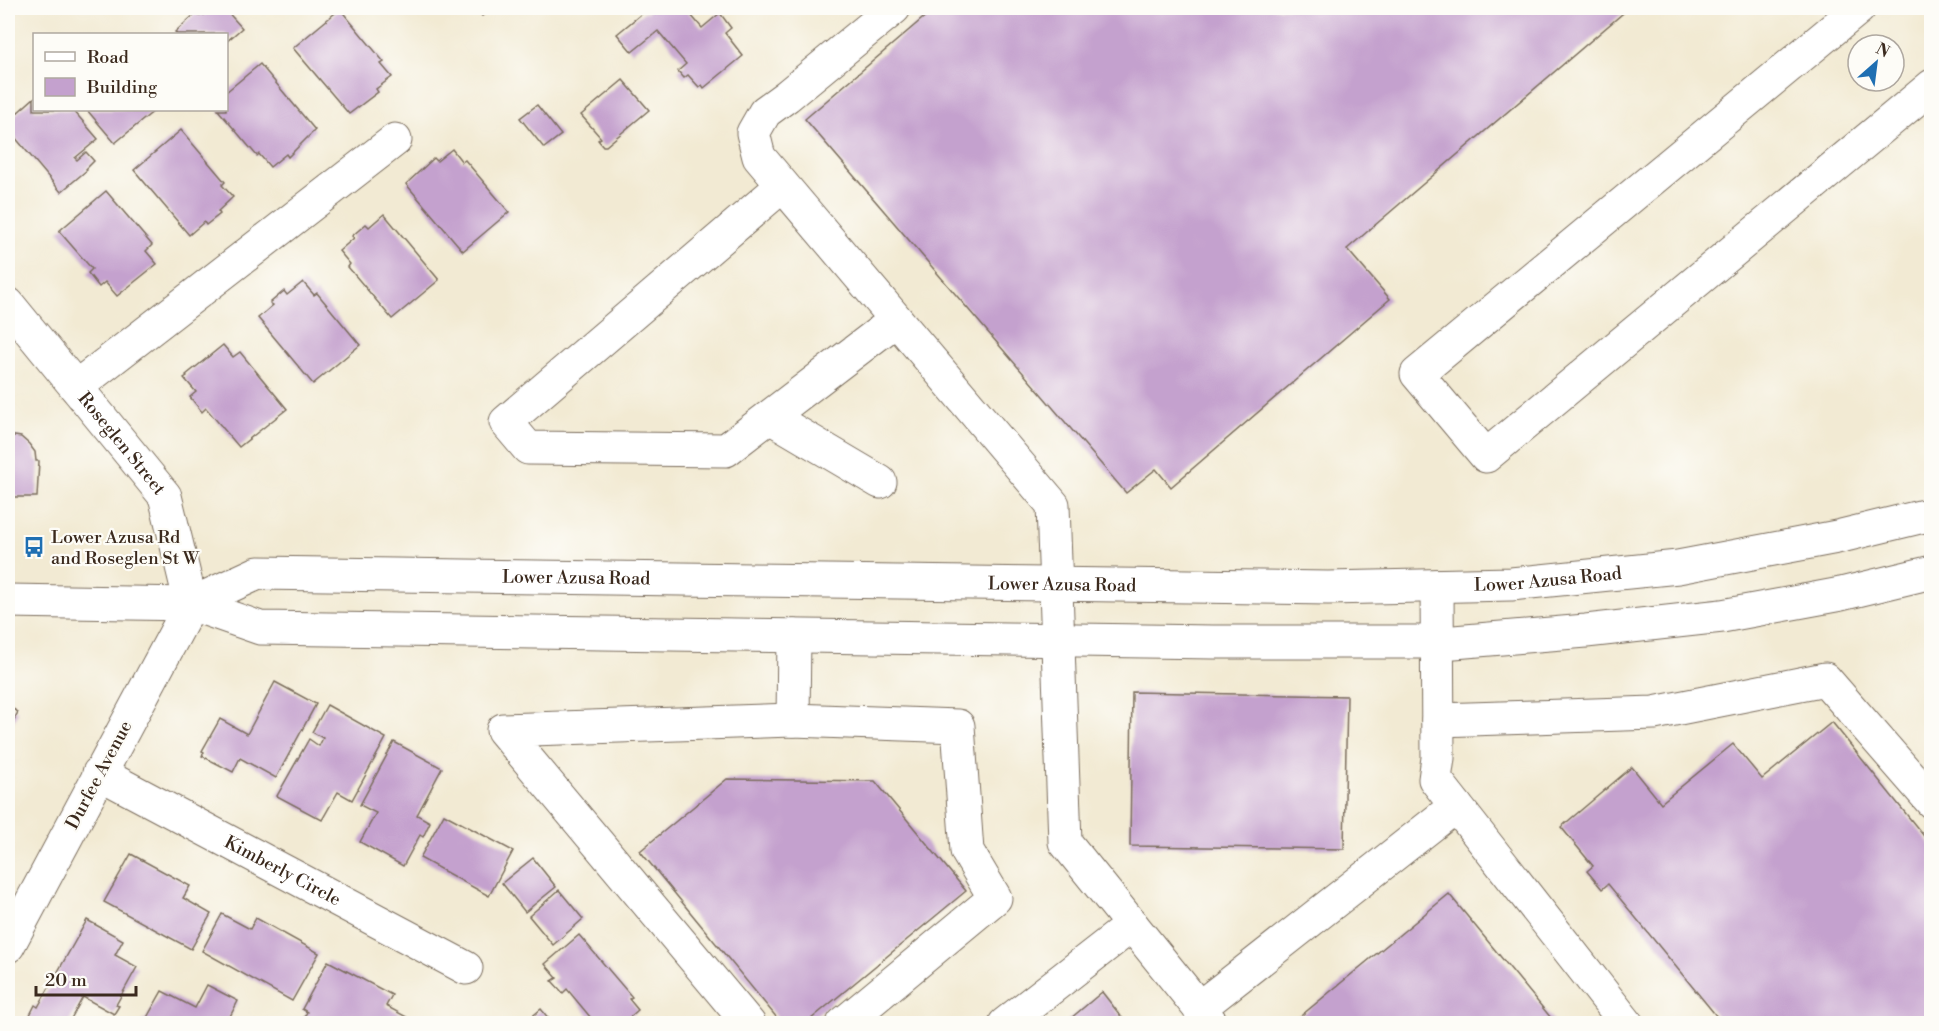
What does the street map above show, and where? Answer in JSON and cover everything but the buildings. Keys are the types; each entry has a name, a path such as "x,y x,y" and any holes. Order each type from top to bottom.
{"main road":[{"path":"894,8 765,112 753,133 759,157 782,186 1053,505 1065,842 1205,1016 1456,806"},
{"path":"1860,8 1417,374 1486,456 1932,86"},
{"path":"76,387 395,140"},
{"path":"782,186 506,422 528,448 726,450 896,320"},
{"name":"Roseglen Street","path":"8,304 165,496 191,604"},
{"path":"770,417 880,482"},
{"name":"Lower Azusa Road","path":"191,604 258,573 1328,588 1511,584 1678,567 1837,537 1932,514"},
{"name":"Lower Azusa Road","path":"8,602 191,604 260,628 1437,642 1586,632 1722,616 1841,594 1932,572"},
{"path":"1437,586 1438,758 1435,779 1627,1023"},
{"name":"Durfee Avenue","path":"8,946 191,604"},
{"path":"793,720 794,636"},
{"path":"1438,720 1654,713 1825,679 1932,802"},
{"path":"749,1023 503,730 793,720 957,726 967,851 995,898 843,1023"},
{"name":"Kimberly Circle","path":"99,774 466,968"},
{"path":"1005,1023 1132,925"}],"place":[{"name":"Lower Azusa Rd and Roseglen St W","path":"34,547"}]}
